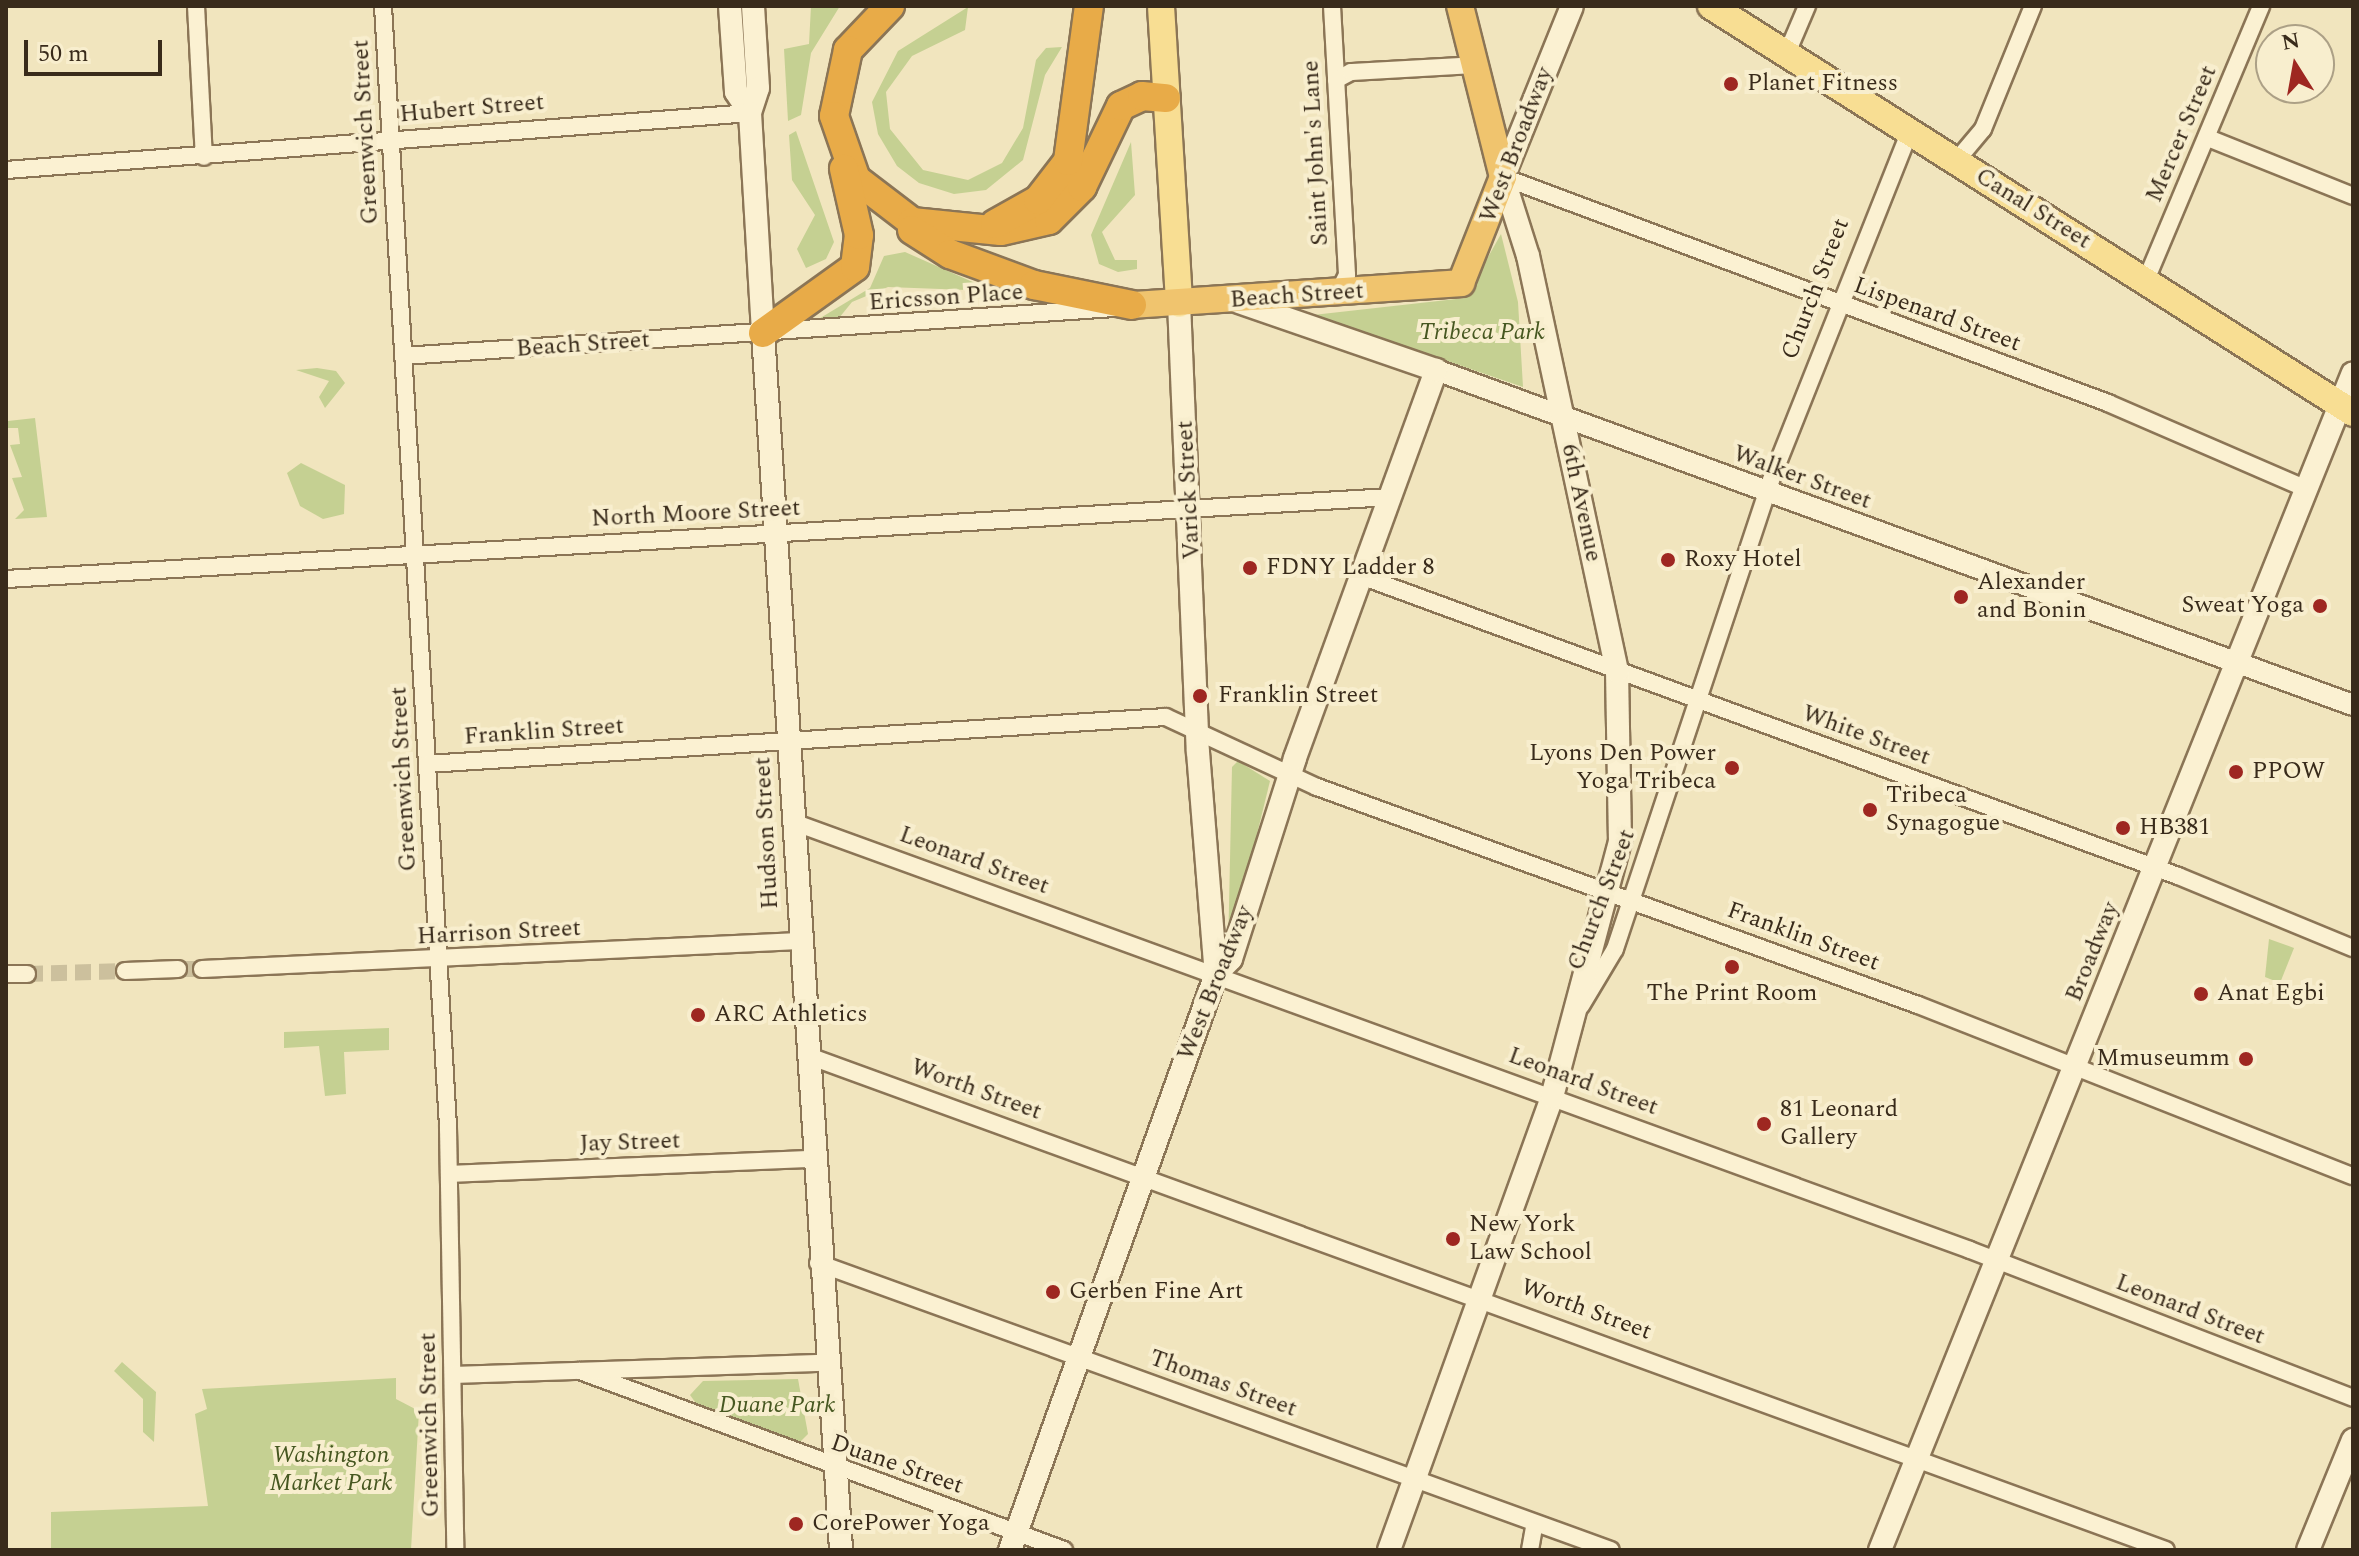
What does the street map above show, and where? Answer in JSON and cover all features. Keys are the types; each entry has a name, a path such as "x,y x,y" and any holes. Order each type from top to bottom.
{"highway":[{"path":"763,333 841,282 859,259 837,137 835,92 843,61 890,6"},
{"path":"963,231 1025,210 1068,161 1089,6"},
{"name":"6th Avenue","path":"1460,6 1503,177"},
{"path":"896,216 963,231 1026,229 1059,214 1082,187 1121,106 1142,96 1166,98"},
{"path":"837,137 856,179 896,216 965,260 1080,299 1132,305"},
{"name":"West Broadway","path":"1461,283 1503,177"},
{"name":"Beach Street","path":"1132,305 1461,283"}],"main road":[{"name":"Hudson Street","path":"730,6 736,92 750,113"},
{"name":"Hudson Street","path":"753,6 758,88 750,113 824,1363 841,1550"},
{"name":"Varick Street","path":"1161,6 1190,509 1198,731 1216,974"},
{"name":"West Broadway","path":"1503,177 1572,6"},
{"name":"Canal Street","path":"1711,6 2347,409"},
{"name":"6th Avenue","path":"1503,177 1528,256 1617,671 1623,804 1611,893 1581,1006"},
{"name":"Walker Street","path":"1234,300 1436,370"},
{"name":"West Broadway","path":"1013,1541 1216,974 1231,959 1290,775 1436,370"},
{"name":"Broadway","path":"1880,1550 2307,489 2347,409 2353,373"},
{"name":"Church Street","path":"1389,1550 1552,1097 1581,1006"},
{"path":"2308,1550 2353,1440"}],"street":[{"path":"196,6 204,157"},
{"name":"Greenwich Street","path":"383,6 450,1174 456,1550"},
{"name":"Saint John's Lane","path":"1332,6 1347,275 1338,293"},
{"path":"1787,53 1807,6"},
{"path":"1957,160 1983,129 2033,6"},
{"name":"Mercer Street","path":"2146,280 2261,6"},
{"path":"1336,80 1351,72 1475,65"},
{"name":"Hubert Street","path":"6,170 750,113"},
{"name":"Church Street","path":"1581,1006 1610,963 1766,493 1838,304 1910,131"},
{"path":"2208,138 2353,196"},
{"name":"Lispenard Street","path":"1503,177 2108,403 2307,489"},
{"name":"Ericsson Place","path":"763,333 1132,305"},
{"name":"Beach Street","path":"403,356 763,333"},
{"name":"Walker Street","path":"1436,370 1563,419 2353,705"},
{"name":"North Moore Street","path":"6,579 1390,497"},
{"name":"White Street","path":"1361,576 2155,867 2353,948"},
{"name":"Franklin Street","path":"427,764 1159,717 1198,731 1290,775 2077,1065 2353,1176"},
{"name":"Leonard Street","path":"793,822 1998,1260 2353,1398"},
{"name":"Harrison Street","path":"202,969 799,941"},
{"path":"125,971 178,969"},
{"path":"6,974 27,974"},
{"name":"Worth Street","path":"806,1055 1145,1175 2166,1550"},
{"name":"Jay Street","path":"450,1174 812,1159"},
{"name":"Thomas Street","path":"818,1263 1611,1550"},
{"name":"Duane Street","path":"453,1375 824,1363"},
{"name":"Duane Street","path":"580,1371 1013,1541 1064,1550"},
{"path":"1530,1550 1535,1523"}],"green space":[{"path":"811,6 840,6 811,53 801,115 788,121 784,49 809,44"},
{"path":"968,7 965,30 912,56 886,92 890,129 923,170 968,180 1002,163 1023,128 1036,60 1046,48 1062,47 1045,75 1023,160 986,190 954,194 919,183 897,166 878,134 872,102 898,51"},
{"path":"796,131 834,242 826,259 806,268 797,249 815,215 792,180 789,135"},
{"path":"1131,142 1135,195 1102,232 1115,260 1137,260 1137,269 1118,272 1099,264 1091,235"},
{"name":"Tribeca Park","path":"1501,234 1518,302 1523,387 1313,315 1465,298"},
{"path":"905,252 993,291 888,287 852,302 839,318 817,320 870,288 884,256"},
{"path":"317,368 336,371 345,383 325,408 319,397 329,381 296,370"},
{"path":"35,418 47,517 15,519 24,510 12,478 22,477 10,445 20,444 18,428 8,428 8,421"},
{"path":"301,463 345,485 344,514 323,519 300,506 287,473"},
{"path":"1238,761 1270,781 1228,952 1232,767"},
{"path":"2269,939 2294,948 2280,983 2265,977"},
{"path":"389,1028 389,1050 344,1052 346,1094 325,1096 319,1046 284,1048 284,1032"},
{"path":"122,1362 156,1392 154,1442 143,1432 143,1399 114,1371"},
{"name":"Washington Market Park","path":"396,1378 396,1399 419,1411 411,1550 51,1550 51,1512 208,1506 195,1414 207,1409 202,1389"},
{"name":"Duane Park","path":"798,1379 808,1434 799,1443 698,1406 690,1395 703,1381"}],"tunnel":[{"path":"178,969 202,969"},
{"path":"27,974 125,971"}],"place":[{"name":"Planet Fitness","path":"1731,84"},
{"name":"Roxy Hotel","path":"1668,560"},
{"name":"FDNY Ladder 8","path":"1250,568"},
{"name":"Alexander and Bonin","path":"1961,597"},
{"name":"Sweat Yoga","path":"2320,606"},
{"name":"Franklin Street","path":"1200,696"},
{"name":"Lyons Den Power Yoga Tribeca","path":"1732,768"},
{"name":"PPOW","path":"2236,772"},
{"name":"Tribeca Synagogue","path":"1870,810"},
{"name":"HB381","path":"2123,828"},
{"name":"The Print Room","path":"1732,967"},
{"name":"Anat Egbi","path":"2201,994"},
{"name":"ARC Athletics","path":"698,1015"},
{"name":"Mmuseumm","path":"2246,1059"},
{"name":"81 Leonard Gallery","path":"1764,1124"},
{"name":"New York Law School","path":"1453,1239"},
{"name":"Gerben Fine Art","path":"1053,1292"},
{"name":"CorePower Yoga","path":"796,1524"}]}
